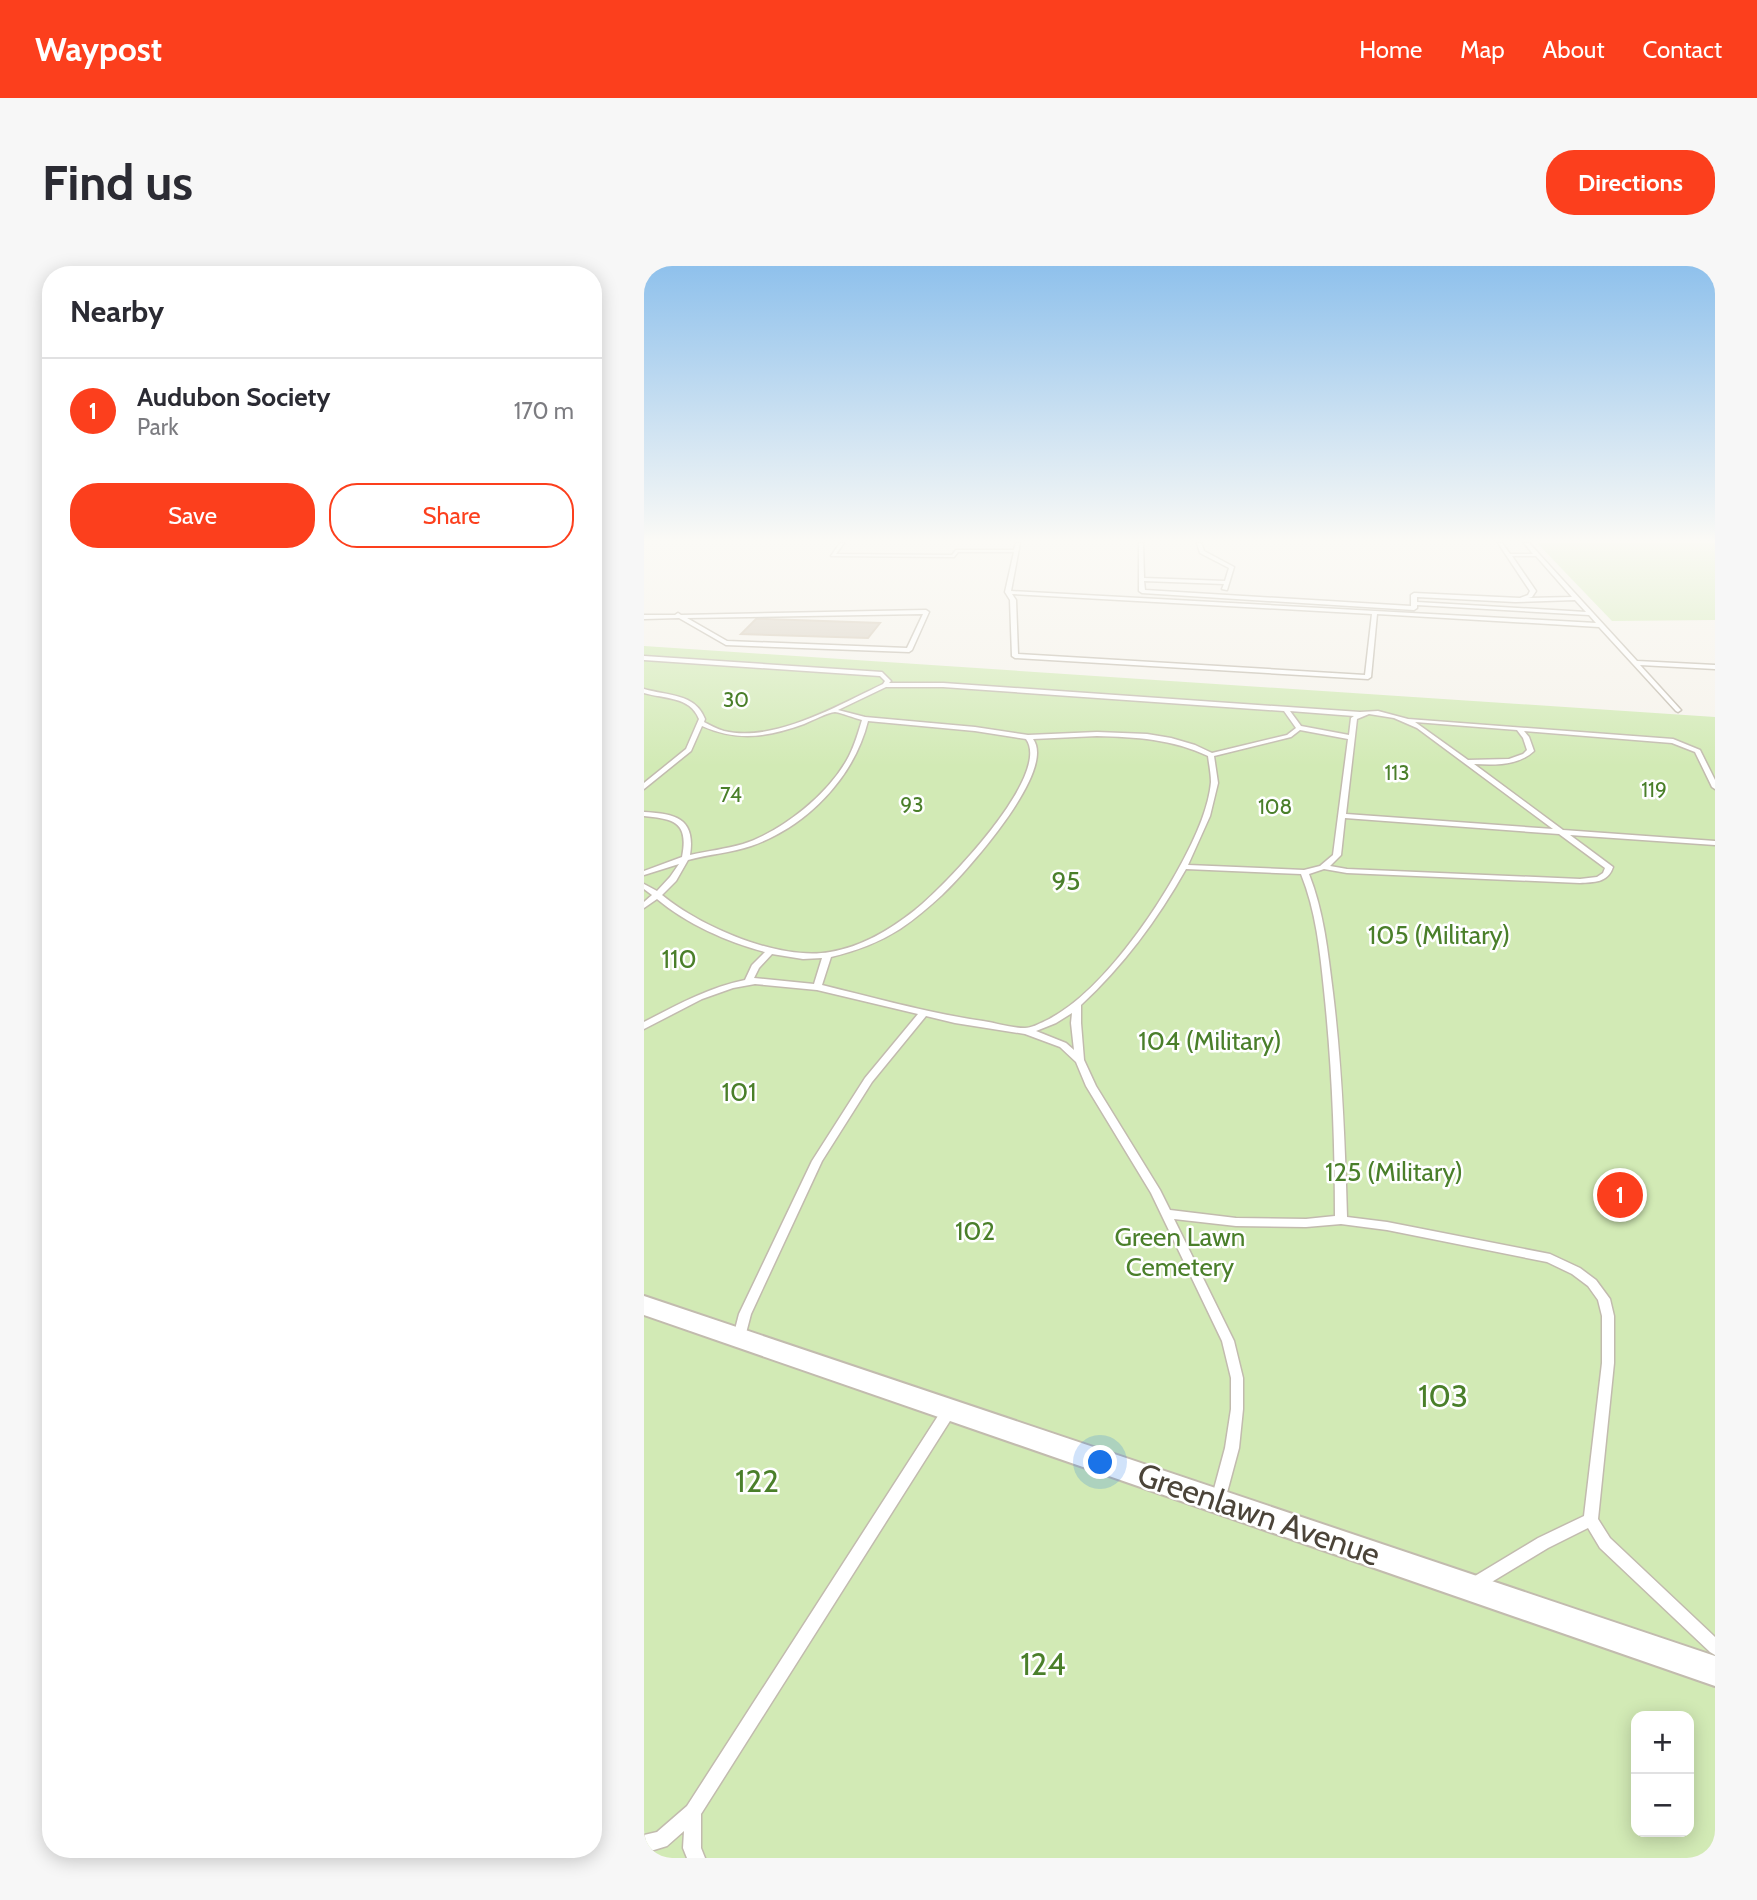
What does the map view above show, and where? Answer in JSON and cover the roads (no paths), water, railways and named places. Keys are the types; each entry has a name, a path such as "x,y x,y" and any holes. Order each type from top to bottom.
{"street":[{"name":"Greenlawn Avenue","path":"644,1305 1715,1671"}],"lane":[{"path":"682,617 726,643 909,650 924,617"},
{"path":"1014,617 1015,656 1354,677 1368,677 1374,617"},
{"path":"1511,617 1601,625"},
{"path":"1594,617 1678,710"},
{"path":"644,658 882,674 886,677 885,685"},
{"path":"1636,663 1715,667"},
{"path":"701,723 721,733 750,736 833,710 885,685 943,685 1393,715 1407,720 1684,744 1698,751 1715,787"},
{"path":"644,691 677,697 697,707 701,712 701,723 689,750 644,787"},
{"path":"644,697 656,695"},
{"path":"1285,708 1299,728"},
{"path":"833,710 865,719 975,729 1028,737 1150,737 1189,744 1211,755 1280,740 1299,728 1350,737"},
{"path":"1324,867 1337,855 1350,737 1354,718 1359,714"},
{"path":"644,873 687,858 753,843 771,835 804,812 845,765 857,747 865,719"},
{"path":"1184,867 1304,872 1324,867 1580,881 1599,879 1607,874 1609,867 1601,859 1407,720"},
{"path":"1465,762 1511,760 1526,756 1531,751 1519,730"},
{"path":"644,886 678,911 720,932 771,950 827,956 853,949 880,937 930,901 954,879 988,838 1012,806 1024,783 1035,752 1028,737"},
{"path":"1027,1031 1055,1020 1077,1004 1132,945 1184,867 1203,827 1211,801 1214,768 1211,755"},
{"path":"644,814 678,820 686,834 687,858 677,875 658,896 644,906"},
{"path":"1341,816 1715,843"},
{"path":"1304,872 1319,916 1331,1012 1339,1092 1341,1220"},
{"path":"748,983 755,967 771,950"},
{"path":"817,987 827,956"},
{"path":"644,1026 699,997 748,983 783,983 817,987 923,1013 1027,1031 1063,1045 1080,1060"},
{"path":"1077,1004 1080,1060 1091,1086 1167,1214 1228,1341 1237,1378 1232,1448 1218,1500"},
{"path":"739,1337 745,1314 817,1161 868,1080 923,1013"},
{"path":"1167,1214 1261,1223 1341,1220 1387,1226 1550,1258 1592,1283 1604,1299 1608,1316 1608,1363 1591,1520 1605,1542 1715,1647"},
{"path":"644,1844 661,1840 693,1812 950,1409"},
{"path":"1472,1587 1513,1560 1591,1520"},
{"path":"693,1812 692,1848 696,1858"}],"place":[{"name":"Audubon Society","path":"1620,1195"}],"park label":[{"name":"30","path":"736,699"},
{"name":"113","path":"1397,772"},
{"name":"119","path":"1654,789"},
{"name":"74","path":"731,794"},
{"name":"93","path":"912,804"},
{"name":"108","path":"1275,806"},
{"name":"95","path":"1066,881"},
{"name":"105 (Military)","path":"1439,935"},
{"name":"110","path":"679,959"},
{"name":"104 (Military)","path":"1210,1041"},
{"name":"101","path":"739,1092"},
{"name":"125 (Military)","path":"1394,1172"},
{"name":"102","path":"975,1231"},
{"name":"Green Lawn Cemetery","path":"1180,1252"},
{"name":"103","path":"1443,1395"},
{"name":"122","path":"757,1480"},
{"name":"124","path":"1043,1663"}]}
